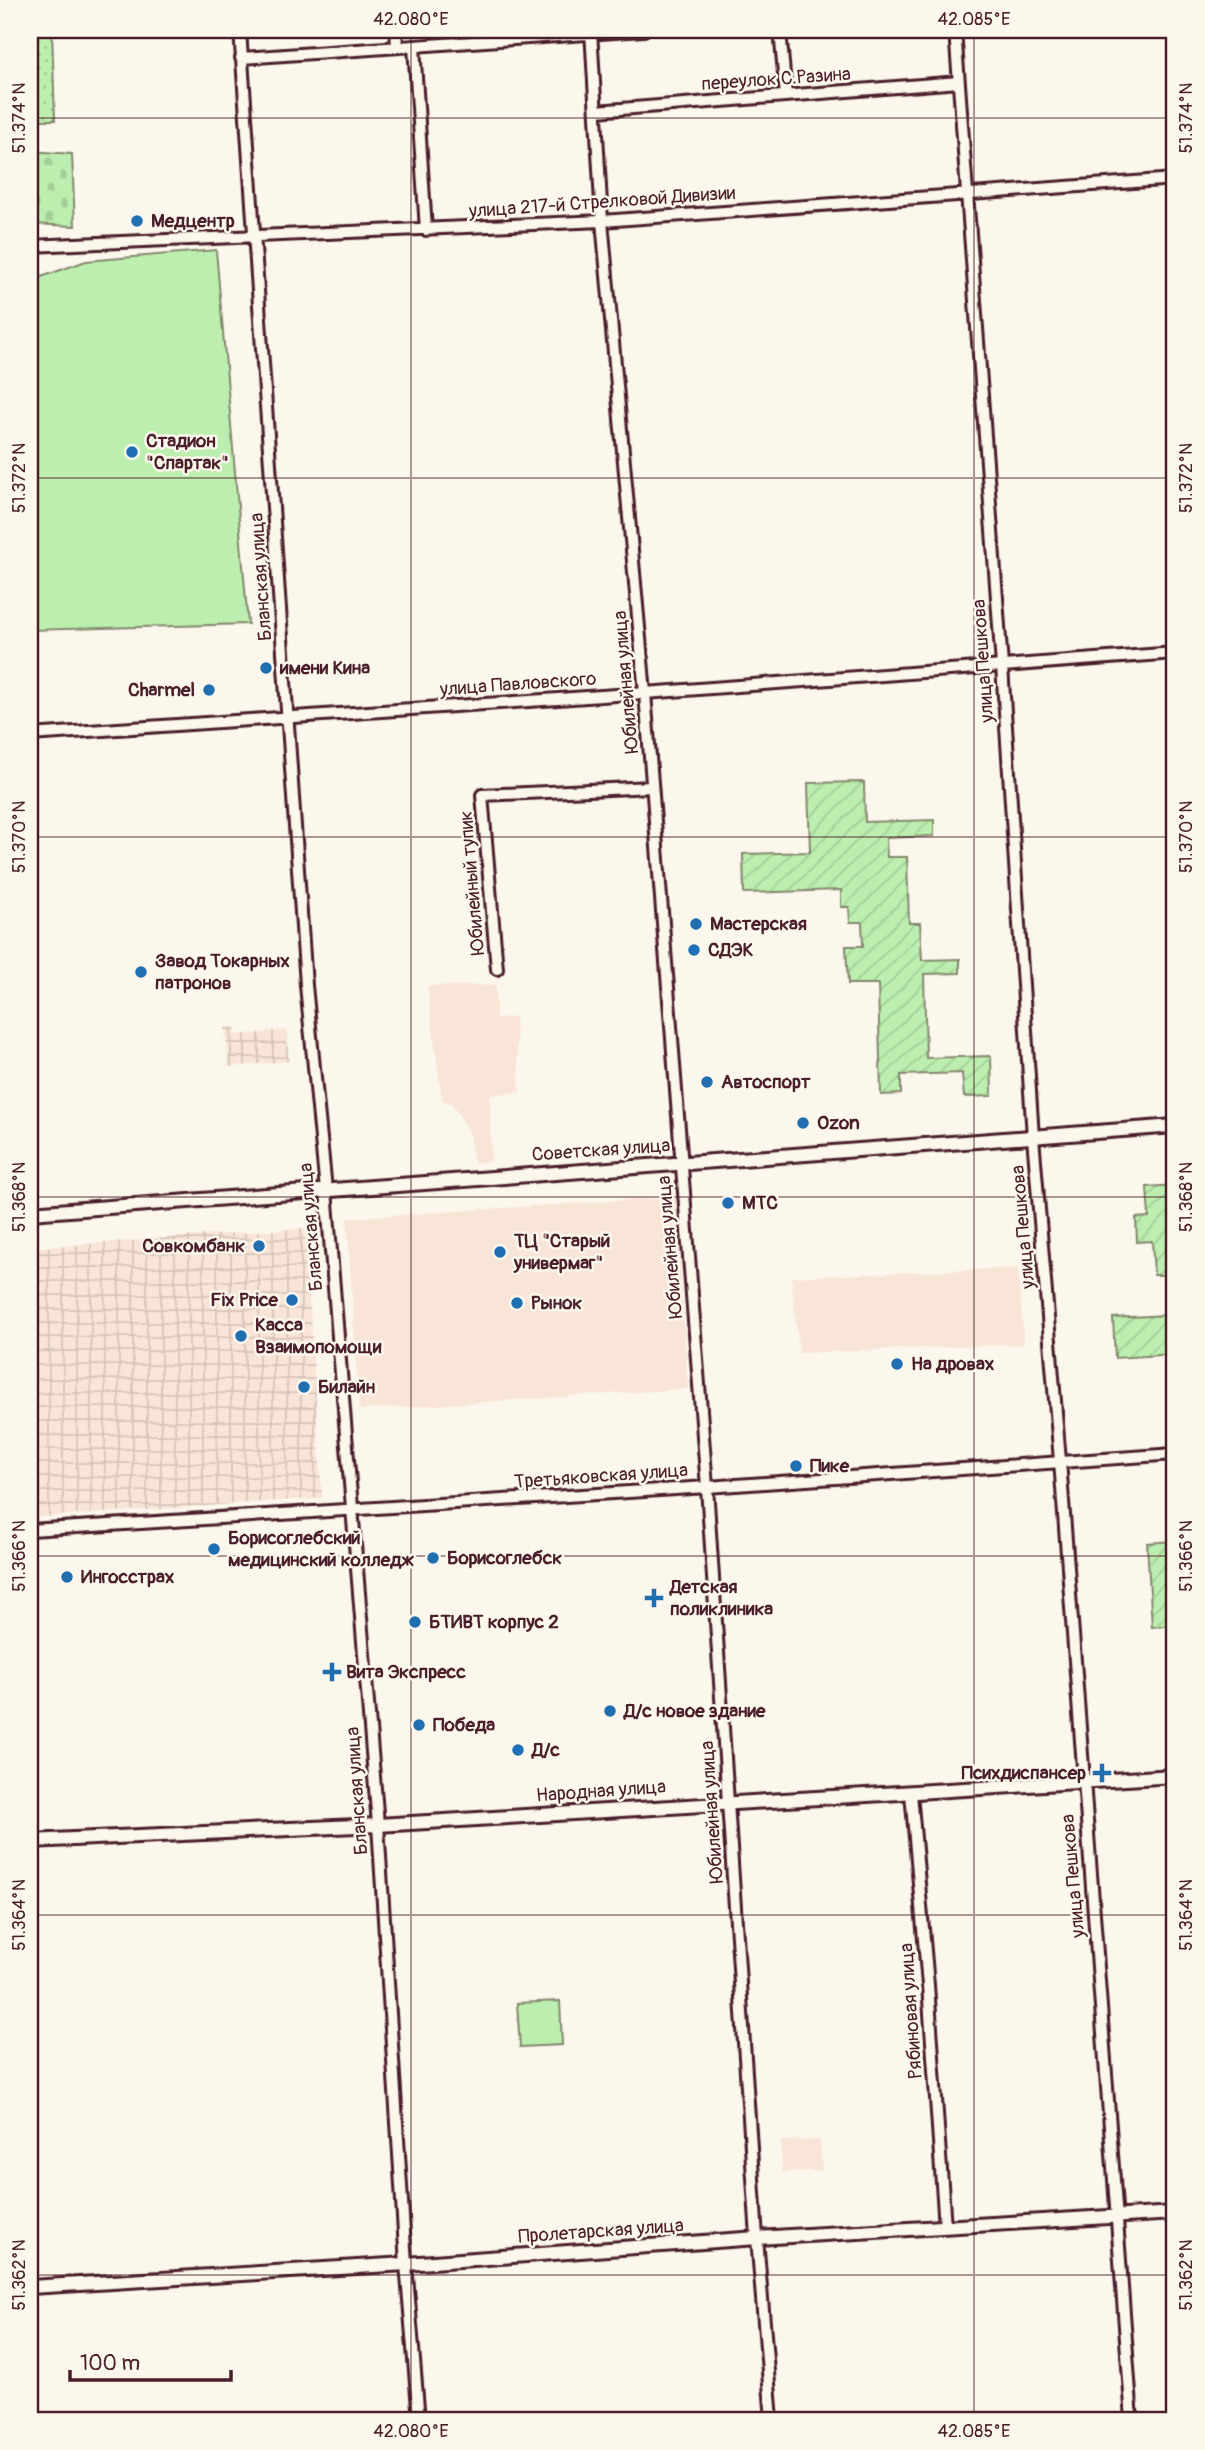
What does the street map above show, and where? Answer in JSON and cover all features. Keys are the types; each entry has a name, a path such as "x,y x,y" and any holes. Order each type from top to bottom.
{"street":[{"name":"Бланская улица","path":"240,30 306,985 326,1191 378,1825 406,2264 419,2420"},
{"path":"396,30 397,47"},
{"path":"241,58 644,30"},
{"path":"780,30 786,96"},
{"name":"улица Пешкова","path":"955,30 1002,666 1033,1137 1132,2420"},
{"name":"Юбилейная улица","path":"592,32 602,221 645,693 707,1487 757,2238 772,2420"},
{"path":"414,46 426,230"},
{"name":"переулок С.Разина","path":"596,111 959,82"},
{"name":"улица 217-й Стрелковой Дивизии","path":"30,246 602,221 1175,179"},
{"name":"улица Павловского","path":"30,735 1175,653"},
{"name":"Юбилейный тупик","path":"497,970 482,795 652,787"},
{"name":"Советская улица","path":"30,1213 1175,1126"},
{"name":"Третьяковская улица","path":"30,1530 1175,1454"},
{"name":"Народная улица","path":"30,1842 378,1825 1175,1776"},
{"name":"Рябиновая улица","path":"911,1793 928,1985 944,2227"},
{"name":"Пролетарская улица","path":"30,2287 1175,2213"}],"shaded area":[{"path":"496,985 496,1018 515,1017 520,1092 490,1095 491,1161 474,1163 468,1130 452,1104 442,1100 427,986"},
{"path":"235,1027 236,1035 286,1030 289,1061 229,1067 225,1028"},
{"name":"Рынок","path":"676,1197 688,1389 359,1410 347,1218"},
{"path":"305,1228 322,1498 30,1518 30,1248"},
{"path":"1018,1268 1024,1344 799,1353 791,1277"},
{"path":"820,2140 822,2171 782,2172 781,2141"}],"green space":[{"path":"30,30 52,30 55,120 30,120"},
{"path":"30,151 72,154 75,226 30,224"},
{"name":"Стадион \"Спартак\"","path":"216,250 248,624 30,630 30,281 86,261"},
{"path":"864,782 865,822 934,820 934,836 886,838 887,857 907,857 909,923 920,923 922,960 960,959 960,973 924,974 926,1058 991,1056 992,1096 964,1097 962,1073 901,1075 901,1094 881,1095 878,984 848,984 846,946 863,946 862,922 850,922 849,907 841,907 841,890 744,893 743,854 810,852 808,783"},
{"path":"1175,1185 1175,1354 1115,1358 1113,1318 1167,1315 1165,1275 1154,1275 1152,1241 1137,1242 1136,1218 1149,1217 1147,1187"},
{"path":"1175,1541 1175,1625 1152,1627 1147,1543"},
{"path":"560,2001 562,2045 520,2047 517,2003"}],"place":[{"name":"Медцентр","path":"137,221"},
{"name":"Стадион \"Спартак\"","path":"132,452"},
{"name":"имени Кина","path":"266,668"},
{"name":"Charmel","path":"209,690"},
{"name":"Мастерская","path":"696,924"},
{"name":"СДЭК","path":"694,950"},
{"name":"Завод Токарных патронов","path":"141,972"},
{"name":"Автоспорт","path":"707,1082"},
{"name":"Ozon","path":"803,1123"},
{"name":"МТС","path":"728,1203"},
{"name":"Совкомбанк","path":"259,1246"},
{"name":"ТЦ \"Старый универмаг\"","path":"500,1252"},
{"name":"Fix Price","path":"292,1300"},
{"name":"Рынок","path":"517,1303"},
{"name":"Касса Взаимопомощи","path":"241,1336"},
{"name":"На дровах","path":"897,1364"},
{"name":"Билайн","path":"304,1387"},
{"name":"Пике","path":"796,1466"},
{"name":"Борисоглебский медицинский колледж","path":"214,1549"},
{"name":"Борисоглебск","path":"433,1558"},
{"name":"Ингосстрах","path":"67,1577"},
{"name":"Детская поликлиника","path":"654,1598"},
{"name":"БТИВТ корпус 2","path":"415,1622"},
{"name":"Вита Экспресс","path":"332,1672"},
{"name":"Д/с новое здание","path":"610,1711"},
{"name":"Победа","path":"419,1725"},
{"name":"Д/с","path":"518,1750"},
{"name":"Психдиспансер","path":"1102,1773"}]}
